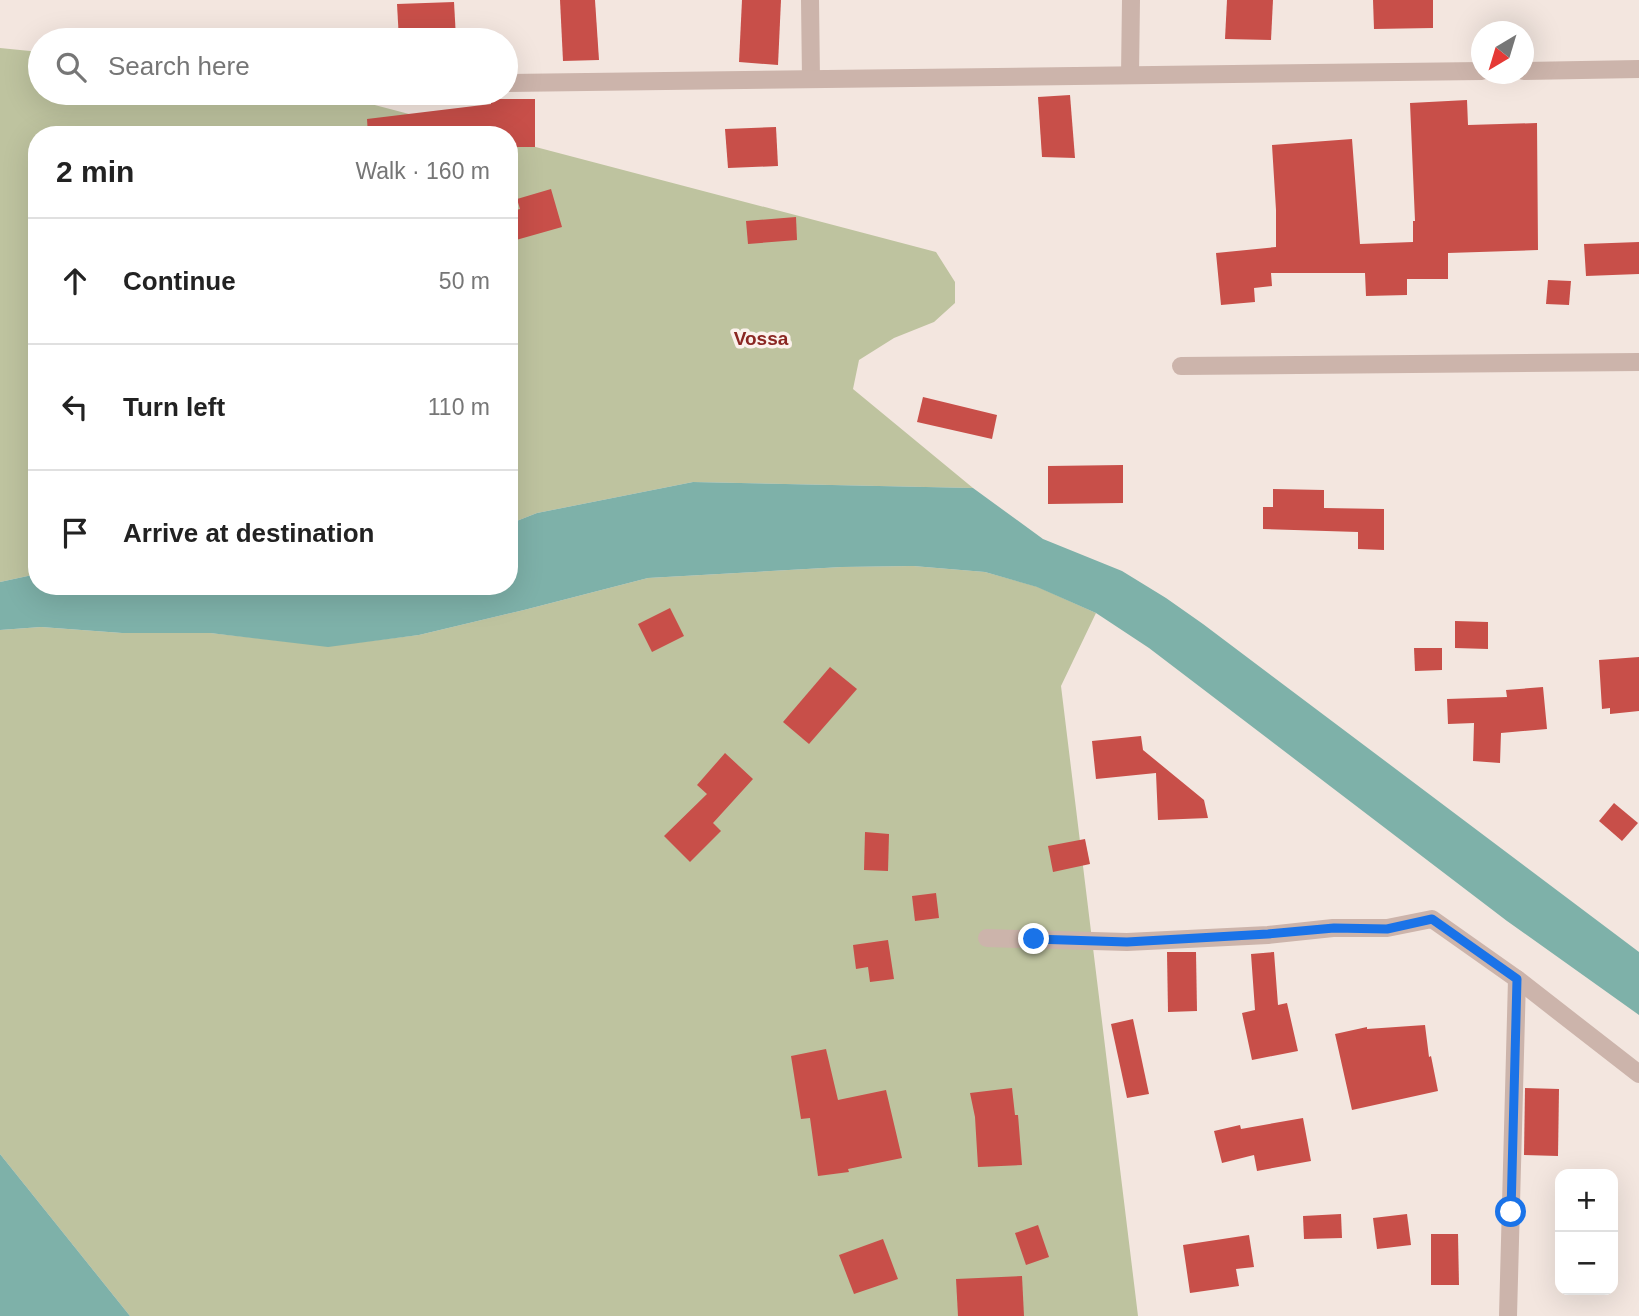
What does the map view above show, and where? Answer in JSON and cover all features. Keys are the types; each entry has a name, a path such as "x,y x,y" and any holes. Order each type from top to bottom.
{"street":[{"path":"810,0 811,79"},
{"path":"1130,75 1131,0"},
{"path":"1534,71 1639,69"},
{"path":"518,83 1471,71"},
{"path":"1181,366 1639,362"},
{"path":"987,938 1127,942 1334,928 1387,929 1432,919 1517,979 1639,1074"},
{"path":"1508,1316 1517,979"}],"green space":[{"path":"0,48 28,51 28,105 375,105 455,126 28,126 28,576 0,582"},
{"path":"518,142 936,252 955,282 955,303 934,322 894,338 859,360 853,389 973,488 693,482 537,513 518,520"},
{"path":"913,566 985,572 1038,587 1096,613 1061,686 1138,1316 130,1316 0,1154 0,630 41,627 122,633 210,633 328,646 419,635 648,578 842,567"}],"water":[{"path":"693,482 973,488 1043,539 1122,571 1166,598 1639,952 1639,1015 1507,921 1149,648 1096,613 1037,587 985,572 913,566 842,567 648,578 419,635 328,647 210,633 122,633 41,627 0,630 0,582 28,576 28,595 518,595 518,520 537,513"},
{"path":"0,1154 130,1316 0,1316"}],"building":[{"path":"560,0 595,0 599,60 563,61"},
{"path":"742,0 781,0 778,65 739,62"},
{"path":"1227,0 1273,0 1271,40 1225,39"},
{"path":"1373,0 1433,0 1433,28 1374,29"},
{"path":"454,2 455,28 398,28 397,4"},
{"path":"1070,95 1075,158 1042,157 1038,97"},
{"path":"518,99 535,99 535,147 518,147 518,126 367,126 367,119 483,105 518,105"},
{"path":"1467,100 1468,125 1537,123 1538,250 1448,253 1448,279 1407,279 1407,295 1366,296 1365,273 1271,273 1272,286 1254,288 1255,302 1221,305 1216,253 1276,247 1272,145 1352,139 1360,244 1413,242 1415,221 1410,103"},
{"path":"776,127 778,166 728,168 725,129"},
{"path":"551,189 562,227 518,239 518,199"},
{"path":"796,217 797,240 748,244 746,221"},
{"path":"1639,242 1639,274 1586,276 1584,244"},
{"path":"1548,280 1571,281 1569,305 1546,304"},
{"path":"923,397 997,415 992,439 917,422"},
{"path":"1123,465 1123,503 1048,504 1048,466"},
{"path":"1273,489 1324,490 1324,508 1384,509 1384,550 1358,549 1358,532 1263,529 1263,507 1273,507"},
{"path":"670,608 684,636 652,652 638,624"},
{"path":"1455,621 1488,622 1488,649 1455,648"},
{"path":"1414,648 1442,648 1442,670 1415,671"},
{"path":"1639,657 1639,711 1610,714 1610,708 1602,709 1599,660"},
{"path":"830,667 857,689 809,744 783,722"},
{"path":"1543,687 1547,729 1501,733 1500,763 1473,761 1474,723 1448,724 1447,699 1507,697 1506,690"},
{"path":"1141,736 1143,750 1204,800 1208,818 1158,820 1156,773 1096,779 1092,741"},
{"path":"725,753 753,779 713,823 721,831 690,862 664,836 707,794 697,785"},
{"path":"1614,803 1638,823 1622,841 1599,821"},
{"path":"865,832 889,834 888,871 864,870"},
{"path":"1085,839 1090,864 1053,872 1048,846"},
{"path":"936,893 939,918 915,921 912,896"},
{"path":"888,940 894,979 870,982 868,967 856,969 853,945"},
{"path":"1167,952 1196,952 1197,1011 1168,1012"},
{"path":"1274,952 1278,1005 1287,1003 1298,1051 1252,1060 1242,1013 1255,1010 1251,954"},
{"path":"1133,1019 1149,1094 1127,1098 1111,1024"},
{"path":"1425,1025 1429,1057 1431,1056 1438,1091 1352,1110 1335,1034 1367,1027"},
{"path":"826,1049 838,1100 886,1090 902,1158 848,1169 849,1172 818,1176 810,1118 801,1119 791,1056"},
{"path":"1012,1088 1015,1115 1018,1115 1022,1165 978,1167 975,1117 970,1093"},
{"path":"1525,1088 1559,1089 1558,1156 1524,1155"},
{"path":"1303,1118 1311,1161 1257,1171 1254,1155 1222,1163 1214,1131 1240,1125 1241,1129"},
{"path":"1341,1214 1342,1238 1304,1239 1303,1216"},
{"path":"1407,1214 1411,1245 1377,1249 1373,1218"},
{"path":"1038,1225 1049,1257 1026,1265 1015,1233"},
{"path":"1431,1234 1458,1234 1459,1285 1431,1285"},
{"path":"1249,1235 1254,1267 1236,1269 1239,1286 1190,1293 1183,1245"},
{"path":"883,1239 898,1279 854,1294 839,1255"},
{"path":"1022,1276 1024,1316 958,1316 956,1279"}],"district":[{"name":"Vossa","path":"761,338"}],"route":[{"path":"1034,939 1127,942 1334,928 1387,929 1432,919 1517,979 1511,1212"}]}
